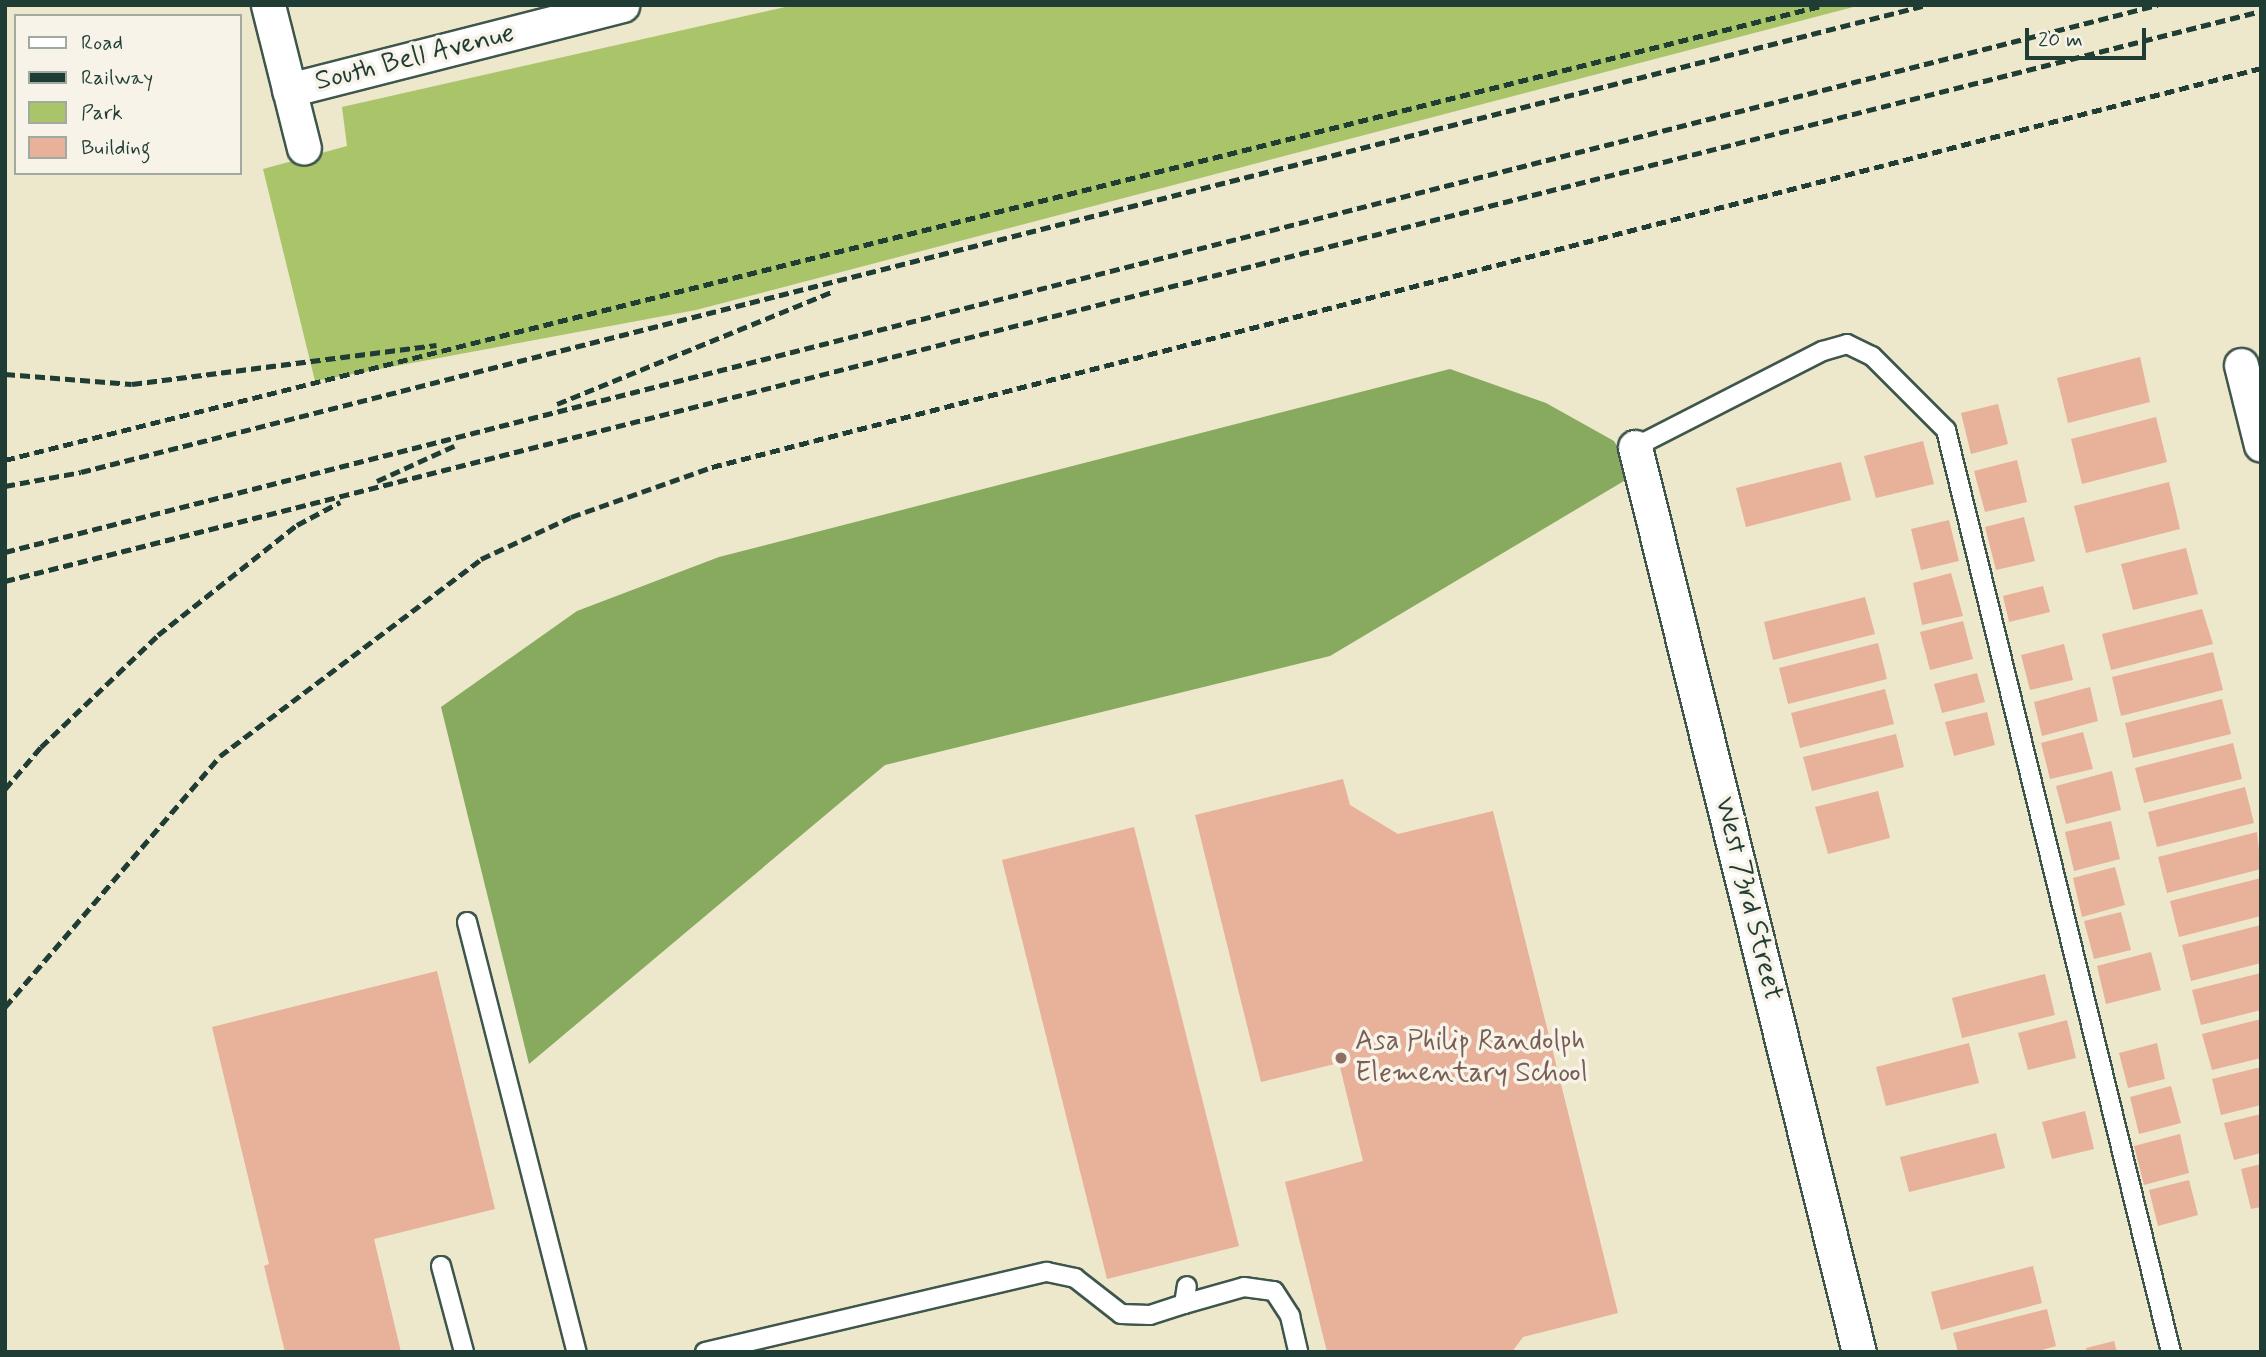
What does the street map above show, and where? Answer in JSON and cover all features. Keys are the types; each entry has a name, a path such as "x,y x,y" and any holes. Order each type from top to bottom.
{"street":[{"path":"268,5 304,148"},
{"name":"South Bell Avenue","path":"289,90 622,5"},
{"path":"2241,365 2261,445"},
{"name":"West 73rd Street","path":"1635,447 1859,1352"}],"lane":[{"path":"1635,447 1823,351 1847,344 1872,356 1946,430 2171,1352"},
{"path":"467,922 578,1352"},
{"path":"441,1266 464,1352"},
{"path":"705,1352 1047,1272 1075,1278 1121,1314 1150,1315 1186,1295 1244,1287 1274,1291 1290,1316 1298,1352"}],"green space":[{"path":"794,5 1861,5 696,310 315,381 263,169 347,146 342,107"},
{"path":"1450,369 1546,403 1614,441 1634,475 1330,656 885,765 529,1064 441,707 577,611 719,557"}],"building":[{"path":"2140,357 2150,402 2068,423 2057,378"},
{"path":"1998,404 2008,444 1971,454 1961,413"},
{"path":"2156,417 2167,462 2082,484 2071,439"},
{"path":"1923,441 1934,484 1876,498 1864,456"},
{"path":"2017,460 2027,502 1985,512 1974,471"},
{"path":"1841,462 1851,500 1746,527 1736,488"},
{"path":"2169,482 2180,529 2086,553 2074,506"},
{"path":"2024,517 2035,561 1996,570 1985,527"},
{"path":"1949,520 1959,561 1921,570 1911,529"},
{"path":"2186,548 2198,594 2133,610 2121,564"},
{"path":"1951,573 1963,616 1922,625 1913,583"},
{"path":"2043,586 2050,612 2009,622 2003,596"},
{"path":"1865,597 1875,634 1773,660 1764,622"},
{"path":"2202,609 2213,644 2111,670 2102,634"},
{"path":"1963,621 1973,659 1930,670 1920,632"},
{"path":"1878,643 1887,679 1788,704 1779,668"},
{"path":"2064,644 2073,680 2030,690 2021,655"},
{"path":"2213,652 2223,690 2121,716 2112,677"},
{"path":"1977,673 1985,702 1942,713 1934,684"},
{"path":"2090,687 2098,721 2042,736 2034,702"},
{"path":"1885,689 1894,724 1800,748 1791,713"},
{"path":"2222,699 2231,734 2133,758 2125,723"},
{"path":"1987,712 1995,745 1954,756 1945,722"},
{"path":"2083,732 2093,769 2050,779 2041,743"},
{"path":"1896,734 1904,767 1812,791 1803,757"},
{"path":"2233,743 2242,779 2144,803 2135,768"},
{"path":"2112,771 2121,810 2066,824 2056,786"},
{"path":"1343,779 1350,805 1398,834 1493,811 1618,1313 1523,1337 1512,1352 1327,1352 1285,1182 1363,1161 1339,1063 1261,1082 1195,815"},
{"path":"2245,787 2254,823 2157,847 2148,812"},
{"path":"1878,791 1890,838 1828,854 1815,807"},
{"path":"2111,821 2120,859 2074,871 2065,832"},
{"path":"1134,827 1239,1246 1107,1279 1002,860"},
{"path":"2257,832 2261,869 2167,893 2158,857"},
{"path":"2115,867 2125,905 2082,917 2073,878"},
{"path":"2261,878 2261,916 2179,937 2170,901"},
{"path":"2121,912 2131,950 2094,959 2084,921"},
{"path":"2261,925 2261,963 2191,981 2182,945"},
{"path":"2151,952 2161,990 2106,1004 2097,966"},
{"path":"437,971 495,1209 374,1239 401,1352 285,1352 264,1266 269,1264 212,1027"},
{"path":"2261,973 2261,1010 2201,1025 2192,990"},
{"path":"2045,974 2055,1015 1962,1038 1952,998"},
{"path":"2261,1019 2261,1058 2212,1070 2202,1034"},
{"path":"2067,1020 2076,1058 2028,1070 2018,1033"},
{"path":"1969,1043 1979,1083 1886,1106 1876,1067"},
{"path":"2157,1043 2165,1079 2128,1088 2119,1053"},
{"path":"2261,1067 2261,1105 2221,1115 2212,1079"},
{"path":"2171,1086 2181,1123 2139,1134 2130,1097"},
{"path":"2085,1111 2094,1149 2052,1159 2042,1122"},
{"path":"2261,1114 2261,1153 2234,1160 2224,1123"},
{"path":"1996,1133 2005,1168 1909,1192 1900,1157"},
{"path":"2180,1134 2189,1173 2144,1185 2134,1146"},
{"path":"2261,1164 2261,1207 2251,1209 2241,1169"},
{"path":"2189,1180 2198,1215 2158,1226 2149,1190"},
{"path":"2033,1266 2042,1303 1941,1330 1931,1292"},
{"path":"2047,1309 2056,1346 2035,1352 1958,1352 1953,1333"},
{"path":"2114,1341 2117,1352 2087,1352 2086,1348"}],"railway":[{"path":"5,460 1824,5"},
{"path":"5,486 81,472 1927,5"},
{"path":"5,552 2158,5"},
{"path":"5,581 2261,11"},
{"path":"5,1007 220,756 481,559 571,517 712,467 2261,68"},
{"path":"557,404 832,292"},
{"path":"5,374 132,384 437,345"},
{"path":"377,481 456,445"},
{"path":"5,789 41,747 158,635 297,525 340,502"}],"place":[{"name":"Asa Philip Randolph Elementary School","path":"1341,1058"}]}
